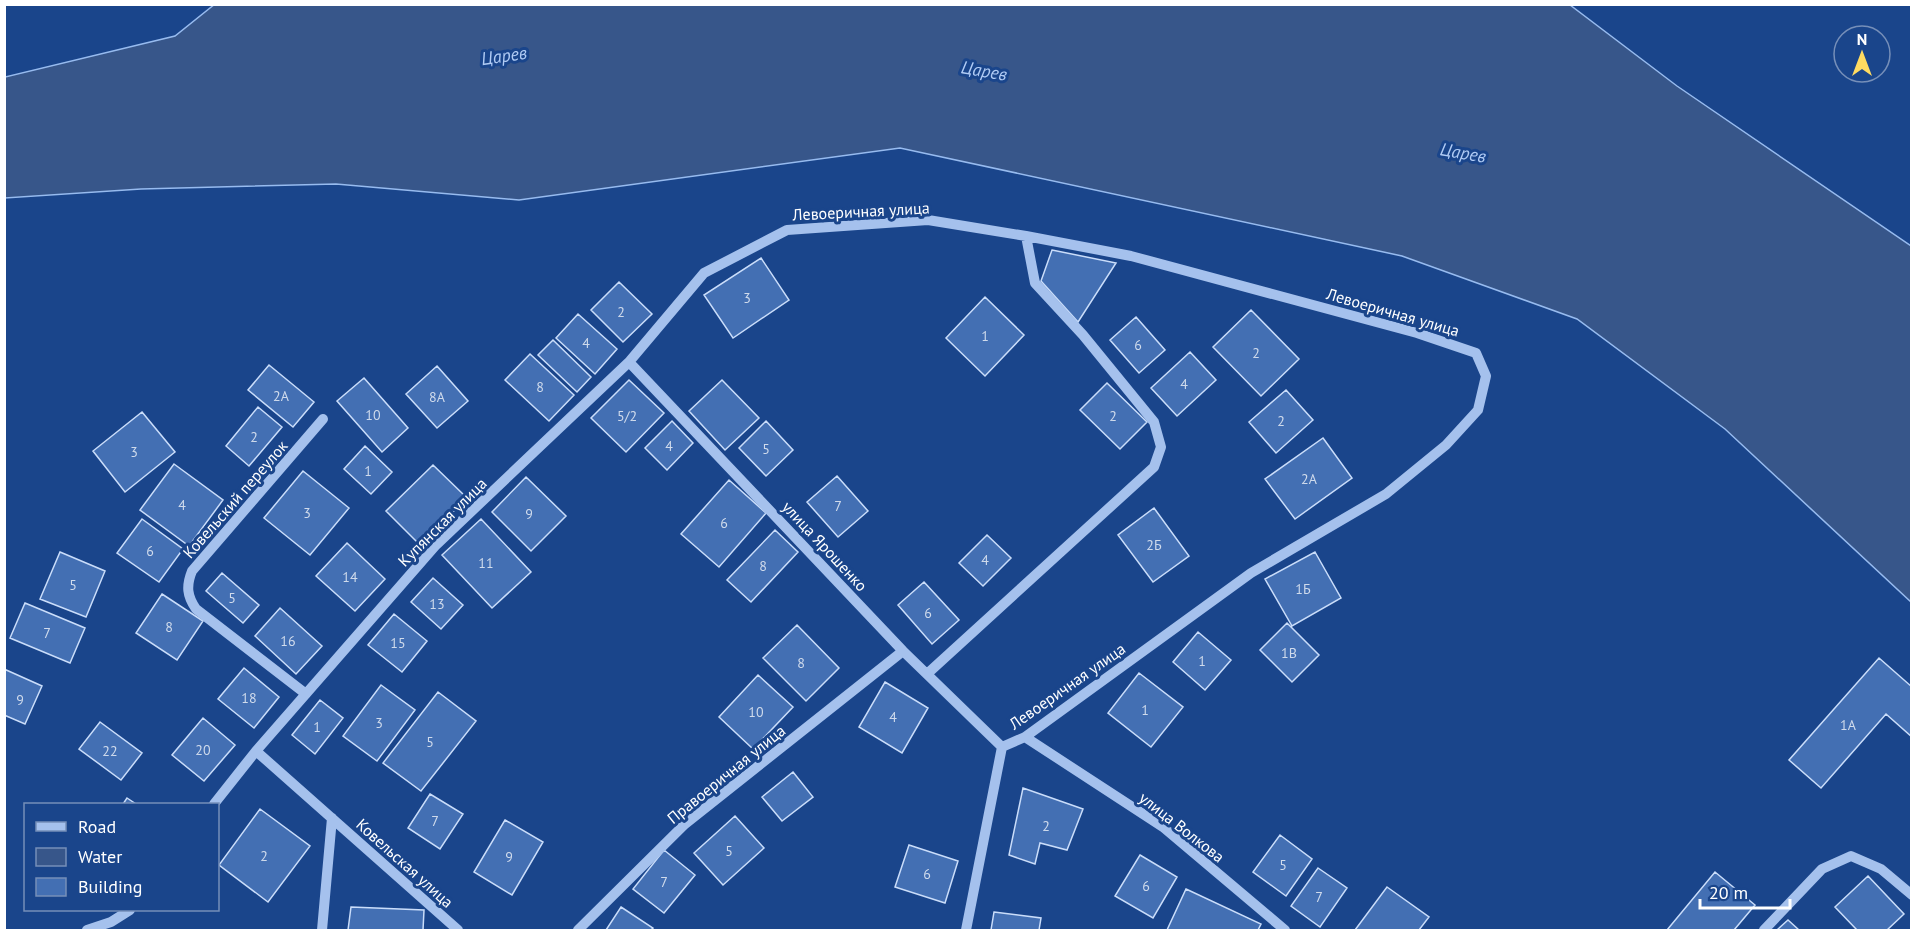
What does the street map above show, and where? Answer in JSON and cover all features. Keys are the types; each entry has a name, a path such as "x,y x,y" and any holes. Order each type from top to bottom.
{"street":[{"name":"Левоеричная улица","path":"704,273 787,230 928,220 1131,256 1417,333 1476,353 1486,376 1478,410 1446,445 1386,494 1251,573 1025,737 1002,747 966,930"},
{"path":"927,674 1154,467 1161,447 1154,422 1083,335 1035,283 1026,236"},
{"name":"Купянская улица","path":"215,803 256,751 436,545 629,362 704,273"},
{"name":"улица Ярошенко","path":"629,362 903,651 1002,747"},
{"name":"Ковельский переулок","path":"306,694 196,609 189,599 187,588 192,571 323,419"},
{"name":"Правоеричная улица","path":"578,930 685,824 903,651"},
{"name":"улица Волкова","path":"1025,737 1163,827 1285,930"},
{"name":"Ковельская улица","path":"256,751 458,930"},
{"name":"Ковельская улица","path":"322,930 332,818"},
{"path":"1764,930 1822,869 1851,856 1881,869 1911,894"},
{"path":"87,930 111,922 127,911"}],"water":[{"name":"Царев","path":"215,4 1570,5 1677,86 1911,246 1911,602 1725,429 1577,319 1402,256 900,148 519,200 336,184 141,189 5,198 5,77 175,36"}],"building":[{"path":"1052,250 1116,263 1078,322 1041,281"},
{"path":"761,258 789,300 733,338 704,295"},
{"path":"619,282 652,314 623,342 591,310"},
{"path":"985,297 1024,335 985,376 946,338"},
{"path":"1251,310 1299,359 1261,396 1213,347"},
{"path":"578,314 617,349 595,374 556,338"},
{"path":"1136,317 1165,350 1139,373 1110,340"},
{"path":"553,340 591,377 577,392 538,355"},
{"path":"1190,352 1216,380 1177,416 1151,388"},
{"path":"530,354 574,395 549,421 505,380"},
{"path":"269,365 314,402 293,427 248,390"},
{"path":"437,366 468,401 437,428 406,394"},
{"path":"364,378 408,428 382,452 337,401"},
{"path":"629,380 664,413 626,452 591,418"},
{"path":"722,380 759,418 725,450 689,411"},
{"path":"1107,383 1147,422 1120,449 1080,410"},
{"path":"1286,390 1313,420 1276,453 1249,422"},
{"path":"258,407 282,427 249,466 226,446"},
{"path":"142,412 175,452 125,492 93,451"},
{"path":"672,421 693,443 667,470 645,448"},
{"path":"766,421 793,450 766,476 739,448"},
{"path":"1323,438 1352,478 1295,519 1265,479"},
{"path":"365,446 392,472 371,494 344,469"},
{"path":"174,464 223,500 189,546 140,510"},
{"path":"433,465 467,498 420,545 386,511"},
{"path":"303,471 349,508 310,555 264,518"},
{"path":"837,476 868,511 838,537 807,502"},
{"path":"526,477 566,516 531,551 492,512"},
{"path":"729,480 766,513 719,567 681,534"},
{"path":"1154,508 1189,556 1153,582 1118,535"},
{"path":"142,519 183,549 159,582 117,553"},
{"path":"481,519 531,572 492,608 442,555"},
{"path":"775,530 798,552 751,602 727,580"},
{"path":"987,535 1011,558 983,586 959,563"},
{"path":"347,543 385,579 355,611 316,576"},
{"path":"60,552 105,571 86,617 40,599"},
{"path":"1315,552 1341,598 1292,626 1265,579"},
{"path":"222,573 259,605 243,623 206,591"},
{"path":"433,578 463,605 441,629 411,602"},
{"path":"924,582 959,620 932,644 898,605"},
{"path":"162,594 203,621 177,660 136,633"},
{"path":"25,603 85,628 70,663 10,638"},
{"path":"280,608 322,646 296,674 255,636"},
{"path":"394,614 427,641 402,672 368,645"},
{"path":"1287,623 1319,655 1292,682 1260,650"},
{"path":"797,625 839,668 806,701 763,658"},
{"path":"1198,632 1231,660 1205,690 1173,662"},
{"path":"1879,658 1912,687 1912,737 1886,714 1821,788 1789,760"},
{"path":"244,668 279,697 254,728 218,699"},
{"path":"4,669 42,686 25,724 4,715"},
{"path":"1139,673 1183,707 1151,747 1108,713"},
{"path":"758,675 793,707 753,749 719,717"},
{"path":"885,682 928,708 902,753 859,727"},
{"path":"381,685 415,710 377,761 343,736"},
{"path":"438,692 476,721 421,791 383,763"},
{"path":"320,700 343,718 315,754 292,735"},
{"path":"203,718 235,745 204,781 172,755"},
{"path":"100,722 142,753 121,780 79,749"},
{"path":"793,772 813,797 782,821 762,797"},
{"path":"1023,788 1083,809 1067,850 1040,843 1035,864 1009,855"},
{"path":"430,794 463,814 440,849 408,828"},
{"path":"127,798 134,803 124,803"},
{"path":"260,809 310,846 268,902 219,865"},
{"path":"735,816 764,848 723,885 694,853"},
{"path":"505,820 543,842 512,895 474,872"},
{"path":"1280,835 1312,859 1286,896 1253,872"},
{"path":"909,845 958,861 945,903 895,887"},
{"path":"664,850 695,875 664,913 633,889"},
{"path":"1140,855 1177,877 1153,918 1115,896"},
{"path":"1318,868 1347,888 1320,927 1291,906"},
{"path":"1715,872 1755,905 1734,930 1667,930"},
{"path":"1868,876 1904,914 1887,930 1857,930 1835,907"},
{"path":"1387,887 1429,917 1419,930 1355,930"},
{"path":"1186,889 1261,924 1258,930 1167,930"},
{"path":"351,907 424,910 423,930 348,930"},
{"path":"621,907 653,928 651,930 606,930"},
{"path":"994,912 1041,918 1039,930 991,930"},
{"path":"1788,920 1799,930 1777,930"}]}
